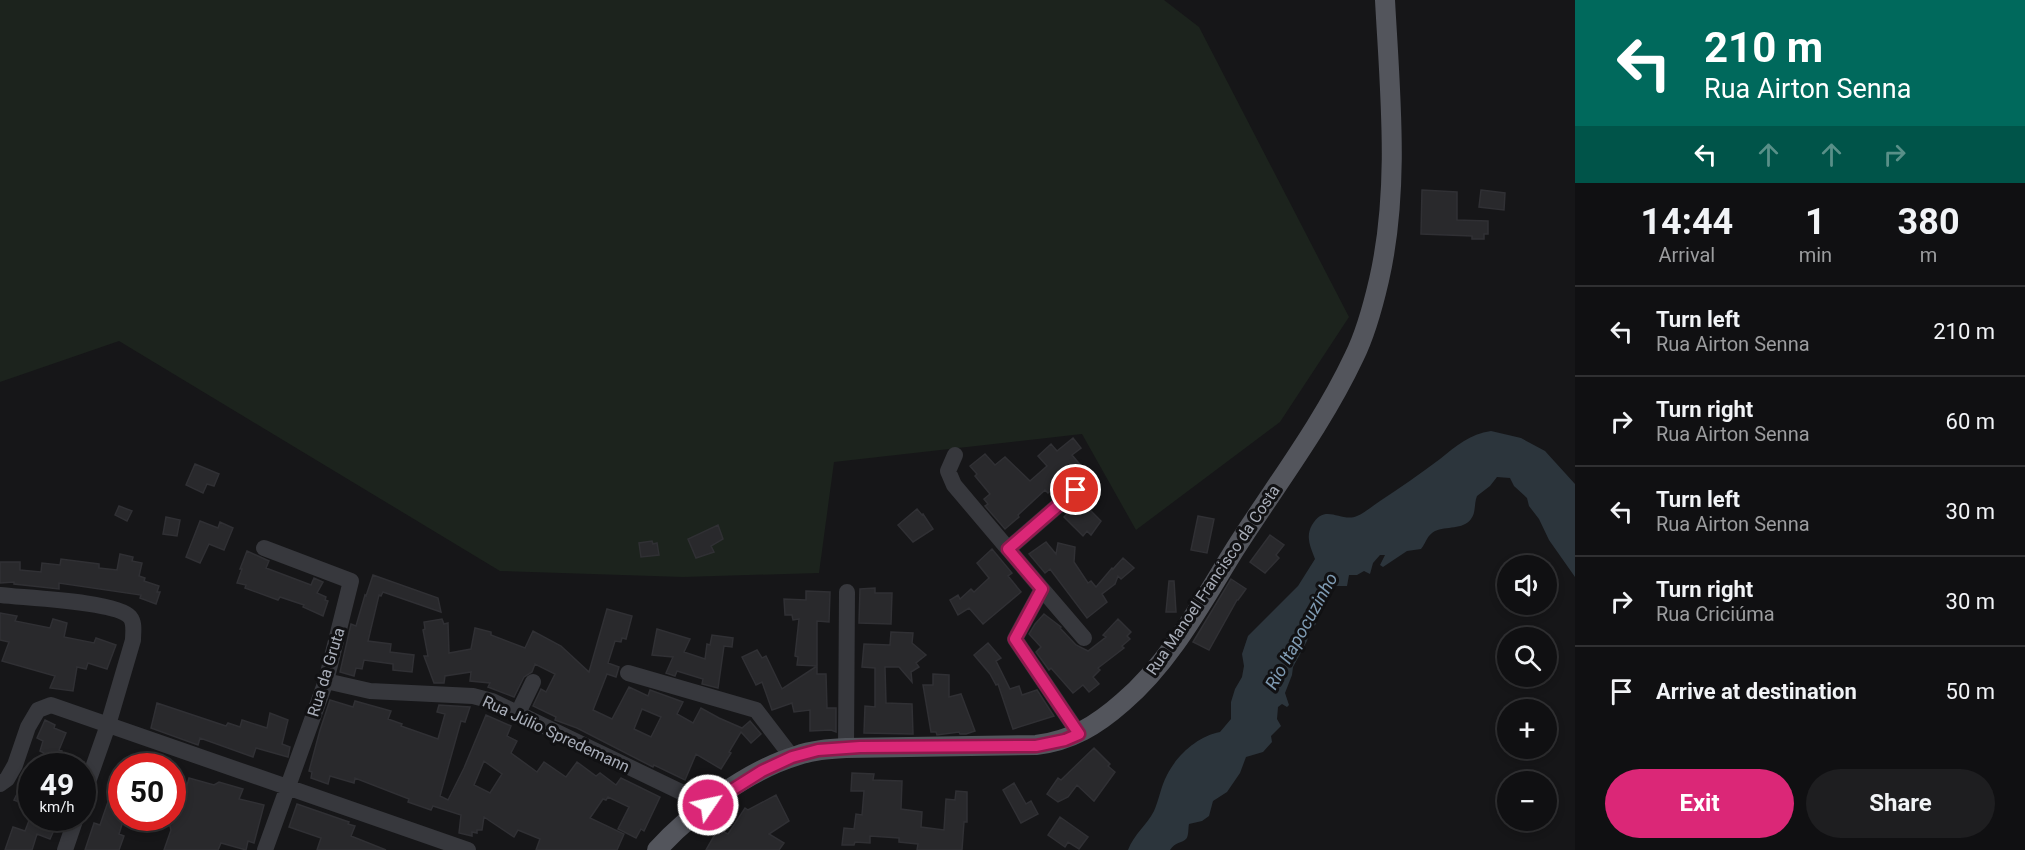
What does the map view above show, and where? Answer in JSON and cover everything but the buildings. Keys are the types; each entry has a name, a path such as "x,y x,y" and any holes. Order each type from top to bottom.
{"main road":[{"name":"Rua Manoel Francisco da Costa","path":"657,850 690,818 708,805 762,771 792,757 818,750 846,748 1036,746 1065,740 1106,717 1156,669 1317,422 1355,356 1369,317 1379,277 1390,200 1391,129 1385,0"}],"street":[{"path":"955,455 948,471 954,486 1084,638"},
{"path":"1008,549 1076,490"},
{"name":"Rua da Gruta","path":"264,548 351,581 326,681 265,850"},
{"path":"1042,589 1015,639 1079,734"},
{"path":"846,748 847,592"},
{"path":"0,595 102,606 123,611 131,618 133,640 96,759"},
{"path":"628,673 756,710 792,757"},
{"name":"Rua Júlio Spredemann","path":"326,681 370,691 473,696 492,701 708,805"},
{"path":"518,713 532,682"},
{"path":"0,784 7,779 15,765 28,728 38,710 51,705 468,850"},
{"path":"65,850 72,831"}],"shaded area":[{"path":"0,0 1164,0 1199,27 1349,317 1280,422 1136,530 1082,434 834,462 819,573 683,577 500,571 119,341 0,382"}],"water":[{"name":"Rio Itapocuzinho","path":"1491,431 1521,438 1545,451 1575,484 1575,577 1549,540 1539,519 1529,506 1527,498 1514,486 1510,478 1497,477 1477,496 1474,514 1464,525 1435,531 1428,537 1421,549 1407,551 1383,567 1380,565 1385,555 1380,555 1373,563 1370,574 1364,571 1357,575 1349,575 1347,586 1328,586 1329,594 1325,602 1313,611 1316,624 1310,630 1307,641 1293,667 1285,693 1289,705 1287,707 1282,704 1278,707 1277,719 1281,726 1271,736 1272,742 1263,752 1246,757 1240,773 1227,792 1213,801 1209,816 1202,821 1189,824 1188,836 1184,841 1174,845 1170,850 1128,850 1154,811 1165,779 1176,760 1196,742 1220,732 1231,719 1231,702 1242,677 1244,666 1242,654 1248,636 1298,586 1315,559 1309,542 1309,534 1317,518 1328,514 1345,517 1360,515 1464,441"}],"route":[{"path":"708,805 722,794 762,771 792,757 818,750 860,747 1036,746 1065,740 1079,734 1015,639 1042,589 1008,549 1076,490"}]}
